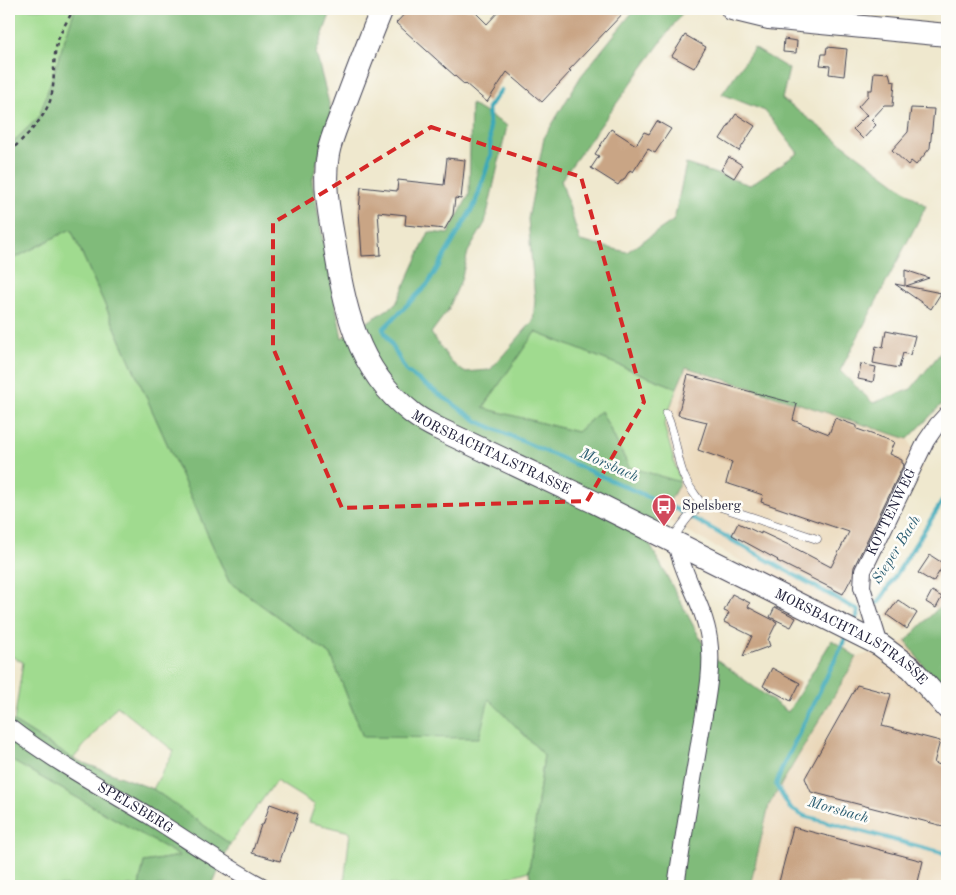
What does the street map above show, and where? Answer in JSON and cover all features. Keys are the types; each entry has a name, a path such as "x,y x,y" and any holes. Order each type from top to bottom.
{"main road":[{"name":"MORSBACHTALSTRASSE","path":"382,9 330,144 326,174 329,212 345,306 350,324 376,376 412,414 437,428 676,536 886,649 911,668 947,708"},
{"path":"732,9 769,18 947,35"}],"street":[{"name":"KOTTENWEG","path":"886,649 862,587 863,572 926,441 947,414"},
{"path":"676,536 679,558 705,620 709,639 710,659 707,700 676,886"},
{"name":"SPELSBERG","path":"9,727 80,776 262,886"}],"lane":[{"path":"666,414 676,438 681,470 702,505"},
{"path":"676,536 695,509 702,505 712,504 817,539"}],"path":[{"path":"9,152 31,131 47,107 55,79 55,54 60,34 74,9"}],"highlighted area":[{"path":"431,127 581,177 644,402 587,501 342,508 273,348 273,223"}],"shaded area":[{"path":"686,367 908,439 922,466 837,614 661,517 680,482 664,425"},
{"path":"906,641 947,700 947,886 750,886 769,805 857,657"}],"green space":[{"path":"9,9 75,9 39,117 9,146"},
{"path":"75,9 332,9 316,53 331,111 312,182 342,338 396,304 429,232 448,234 469,195 471,104 507,126 485,223 468,252 461,280 448,310 431,333 451,362 464,372 490,370 533,321 535,300 528,219 544,138 581,76 635,9 685,9 561,180 580,241 627,252 674,220 686,164 750,185 798,153 765,111 722,94 754,48 789,69 782,99 926,206 840,371 873,403 911,389 947,345 947,399 908,439 686,367 677,388 535,332 483,408 577,432 601,411 629,467 680,482 648,541 708,653 788,712 832,640 857,657 769,805 750,886 532,886 529,871 544,755 489,699 479,738 363,737 331,655 229,582 71,229 9,261 9,146 39,117"},
{"path":"71,229 229,582 331,655 363,737 489,698 544,755 529,871 479,886 344,884 350,832 309,822 315,805 276,781 230,844 153,789 174,751 117,706 73,759 14,722 23,662 9,655 9,261"},
{"path":"535,332 677,388 664,425 680,482 629,467 601,411 577,432 483,408"},
{"path":"947,599 947,700 906,641"},
{"path":"9,719 73,759 153,789 230,844 212,886 139,886 144,862 180,856 9,759"},
{"path":"9,759 180,856 144,862 139,886 9,886"}],"building":[{"path":"409,9 472,9 487,24 501,9 627,9 569,70 571,71 542,102 507,72 487,102 465,85 396,23"},
{"path":"685,35 706,47 694,68 672,56"},
{"path":"784,39 797,41 796,53 783,52"},
{"path":"827,47 847,49 844,76 829,74 830,66 820,65 822,54 826,54"},
{"path":"874,72 889,73 891,80 895,81 893,106 884,106 871,120 876,125 863,139 853,129 867,115 858,107 868,96 868,90 872,90"},
{"path":"911,108 934,109 930,148 916,165 911,161 908,165 892,150 908,132"},
{"path":"736,114 755,126 739,151 720,139"},
{"path":"657,121 671,129 655,153 648,149 633,172 630,170 618,185 591,168 599,156 595,154 611,129 636,145 644,132 649,134"},
{"path":"729,157 742,165 734,178 721,170"},
{"path":"447,158 465,160 461,199 455,198 453,215 445,229 405,225 406,215 378,212 381,255 362,256 359,211 361,187 397,191 398,180 444,185"},
{"path":"905,270 929,278 906,286 941,293 931,309 895,284 905,286"},
{"path":"886,330 915,336 910,355 903,353 899,368 873,363 876,346 883,348"},
{"path":"861,364 876,367 873,382 858,379"},
{"path":"688,375 797,404 793,420 829,434 835,418 857,426 857,429 894,442 889,454 902,460 904,464 854,567 853,575 843,594 777,561 732,535 738,523 791,546 831,567 849,532 761,502 763,495 726,483 732,462 698,450 707,422 678,415"},
{"path":"930,555 944,564 933,582 918,573"},
{"path":"932,591 942,597 936,608 926,602"},
{"path":"732,594 750,603 748,607 777,622 768,640 770,646 743,656 752,636 724,622 729,613 724,611"},
{"path":"898,600 917,613 907,629 887,615"},
{"path":"775,607 796,618 791,627 770,617"},
{"path":"772,668 800,683 791,701 763,686"},
{"path":"857,685 891,694 882,726 940,741 934,763 947,767 947,827 811,792 805,778"},
{"path":"270,804 298,814 280,861 252,853"},
{"path":"793,827 923,861 917,886 778,886"}],"waterway":[{"name":"Morsbach","path":"501,90 488,108 491,155 475,204 428,284 383,329 406,371 479,422 678,510 859,611 853,624"},
{"name":"Sieper Bach","path":"871,605 879,602 947,494"},
{"name":"Morsbach","path":"847,635 782,768 776,785 790,808 804,816 947,854"}],"place":[{"name":"Spelsberg","path":"664,527"}]}
